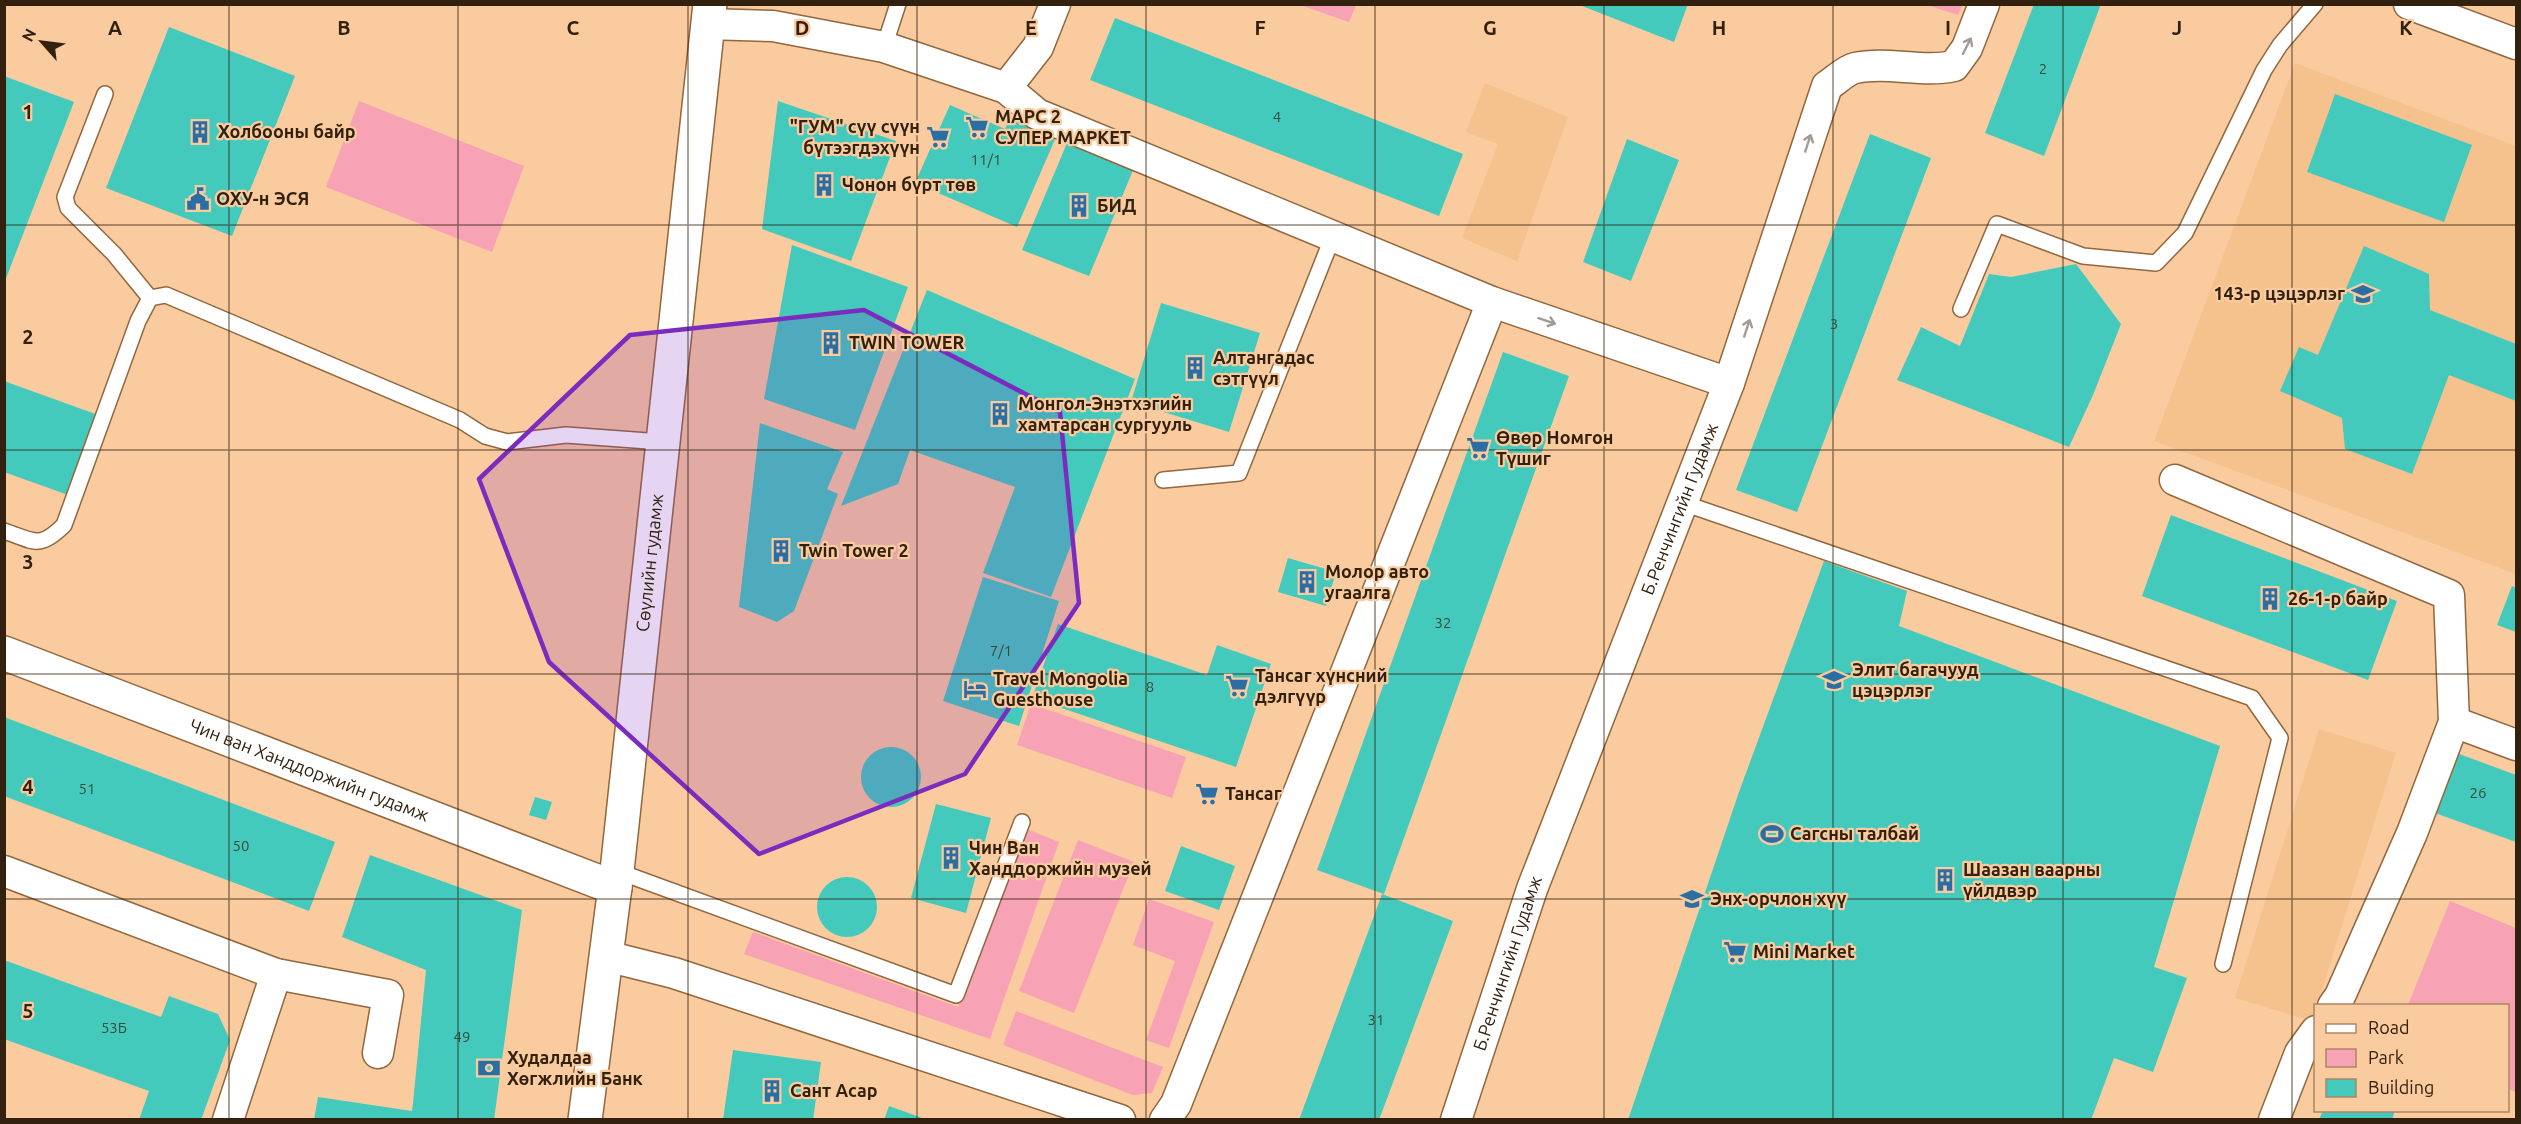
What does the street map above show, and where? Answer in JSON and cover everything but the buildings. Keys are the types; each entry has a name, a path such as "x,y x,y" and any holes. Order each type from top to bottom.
{"main road":[{"name":"Сөүлийн гудамж","path":"585,1119 616,880 709,14"},
{"name":"Чин ван Ханддоржийн гудамж","path":"4,653 616,880"}],"street":[{"path":"1006,88 1038,47 1055,4"},
{"name":"Б.Ренчингийн Гудамж","path":"1456,1119 1532,889 1729,383 1827,86 1853,69 1897,66 1936,70 1954,66 1967,48 1984,4"},
{"path":"2409,4 2517,44"},
{"path":"709,14 884,47 1006,88 1037,114 1492,302 1729,383"},
{"path":"1165,1119 1176,1104 1492,302"},
{"path":"2175,480 2450,595 2454,722 2412,833 2340,996 2334,1004"},
{"path":"2454,722 2517,745"},
{"path":"4,871 276,974 388,995 378,1053"},
{"path":"606,956 674,973 1120,1119"},
{"path":"228,1119 276,974"},
{"path":"2274,1119 2300,1053 2314,1034"}],"lane":[{"path":"884,47 898,4"},
{"path":"1961,309 1997,224 2083,256 2156,263 2185,233 2264,70 2280,45 2315,4"},
{"path":"105,94 65,197 68,208 114,254 150,298"},
{"path":"1163,480 1239,473 1333,236"},
{"path":"150,298 166,295 460,420 485,436 507,442 566,435 662,442"},
{"path":"4,531 36,542 50,540 64,525 138,321 150,298"},
{"path":"1683,503 2252,698 2280,738 2223,963"},
{"path":"616,880 956,995 1022,822"}],"highlighted area":[{"path":"864,310 1060,412 1079,603 965,774 759,854 549,662 479,479 630,335"}],"shaded area":[{"name":"143-р цэцэрлэг","path":"2295,63 2516,146 2516,574 2154,441"},
{"path":"1485,83 1568,117 1517,261 1462,238 1498,144 1466,132"},
{"path":"2319,729 2396,753 2317,1004 2314,1004 2312,1021 2235,998"}],"green space":[{"path":"1300,5 1356,5 1349,22"},
{"path":"1927,5 1962,5 1958,15"},
{"path":"359,101 524,166 492,252 326,187"},
{"path":"1031,704 1186,757 1172,798 1017,745"},
{"path":"1027,829 1059,842 990,1039 744,954 753,932 958,1007"},
{"path":"1078,840 1134,862 1074,1013 1019,991"},
{"path":"1149,899 1214,922 1169,1048 1146,1040 1175,961 1133,945"},
{"path":"2450,901 2516,928 2516,1092 2509,1089 2509,1004 2408,1004"},
{"path":"1016,1011 1163,1067 1152,1093 1133,1095 1003,1045"}],"place":[{"name":"МАРС 2 СУПЕР МАРКЕТ","path":"977,127"},
{"name":"Холбооны байр","path":"200,132"},
{"name":"\"ГУМ\" сүү сүүн бүтээгдэхүүн","path":"938,137"},
{"name":"Чонон бүрт төв","path":"824,185"},
{"name":"ОХУ-н ЭСЯ","path":"198,199"},
{"name":"БИД","path":"1079,206"},
{"name":"143-р цэцэрлэг","path":"2363,294"},
{"name":"TWIN TOWER","path":"831,343"},
{"name":"Алтангадас сэтгүүл","path":"1195,368"},
{"name":"Монгол-Энэтхэгийн хамтарсан сургууль","path":"1000,414"},
{"name":"Өвөр Номгон Түшиг","path":"1478,448"},
{"name":"Twin Tower 2","path":"781,551"},
{"name":"Молор авто угаалга","path":"1307,582"},
{"name":"26-1-р байр","path":"2270,599"},
{"name":"Элит багачууд цэцэрлэг","path":"1834,680"},
{"name":"Тансаг хүнсний дэлгүүр","path":"1237,686"},
{"name":"Travel Mongolia Guesthouse","path":"975,689"},
{"name":"Тансаг","path":"1207,794"},
{"name":"Сагсны талбай","path":"1772,834"},
{"name":"Чин Ван Ханддоржийн музей","path":"951,858"},
{"name":"Шаазан ваарны үйлдвэр","path":"1945,880"},
{"name":"Энх-орчлон хүү","path":"1692,899"},
{"name":"Mini Market","path":"1735,952"},
{"name":"Худалдаа Хөгжлийн Банк","path":"489,1068"},
{"name":"Сант Асар","path":"772,1091"}]}
